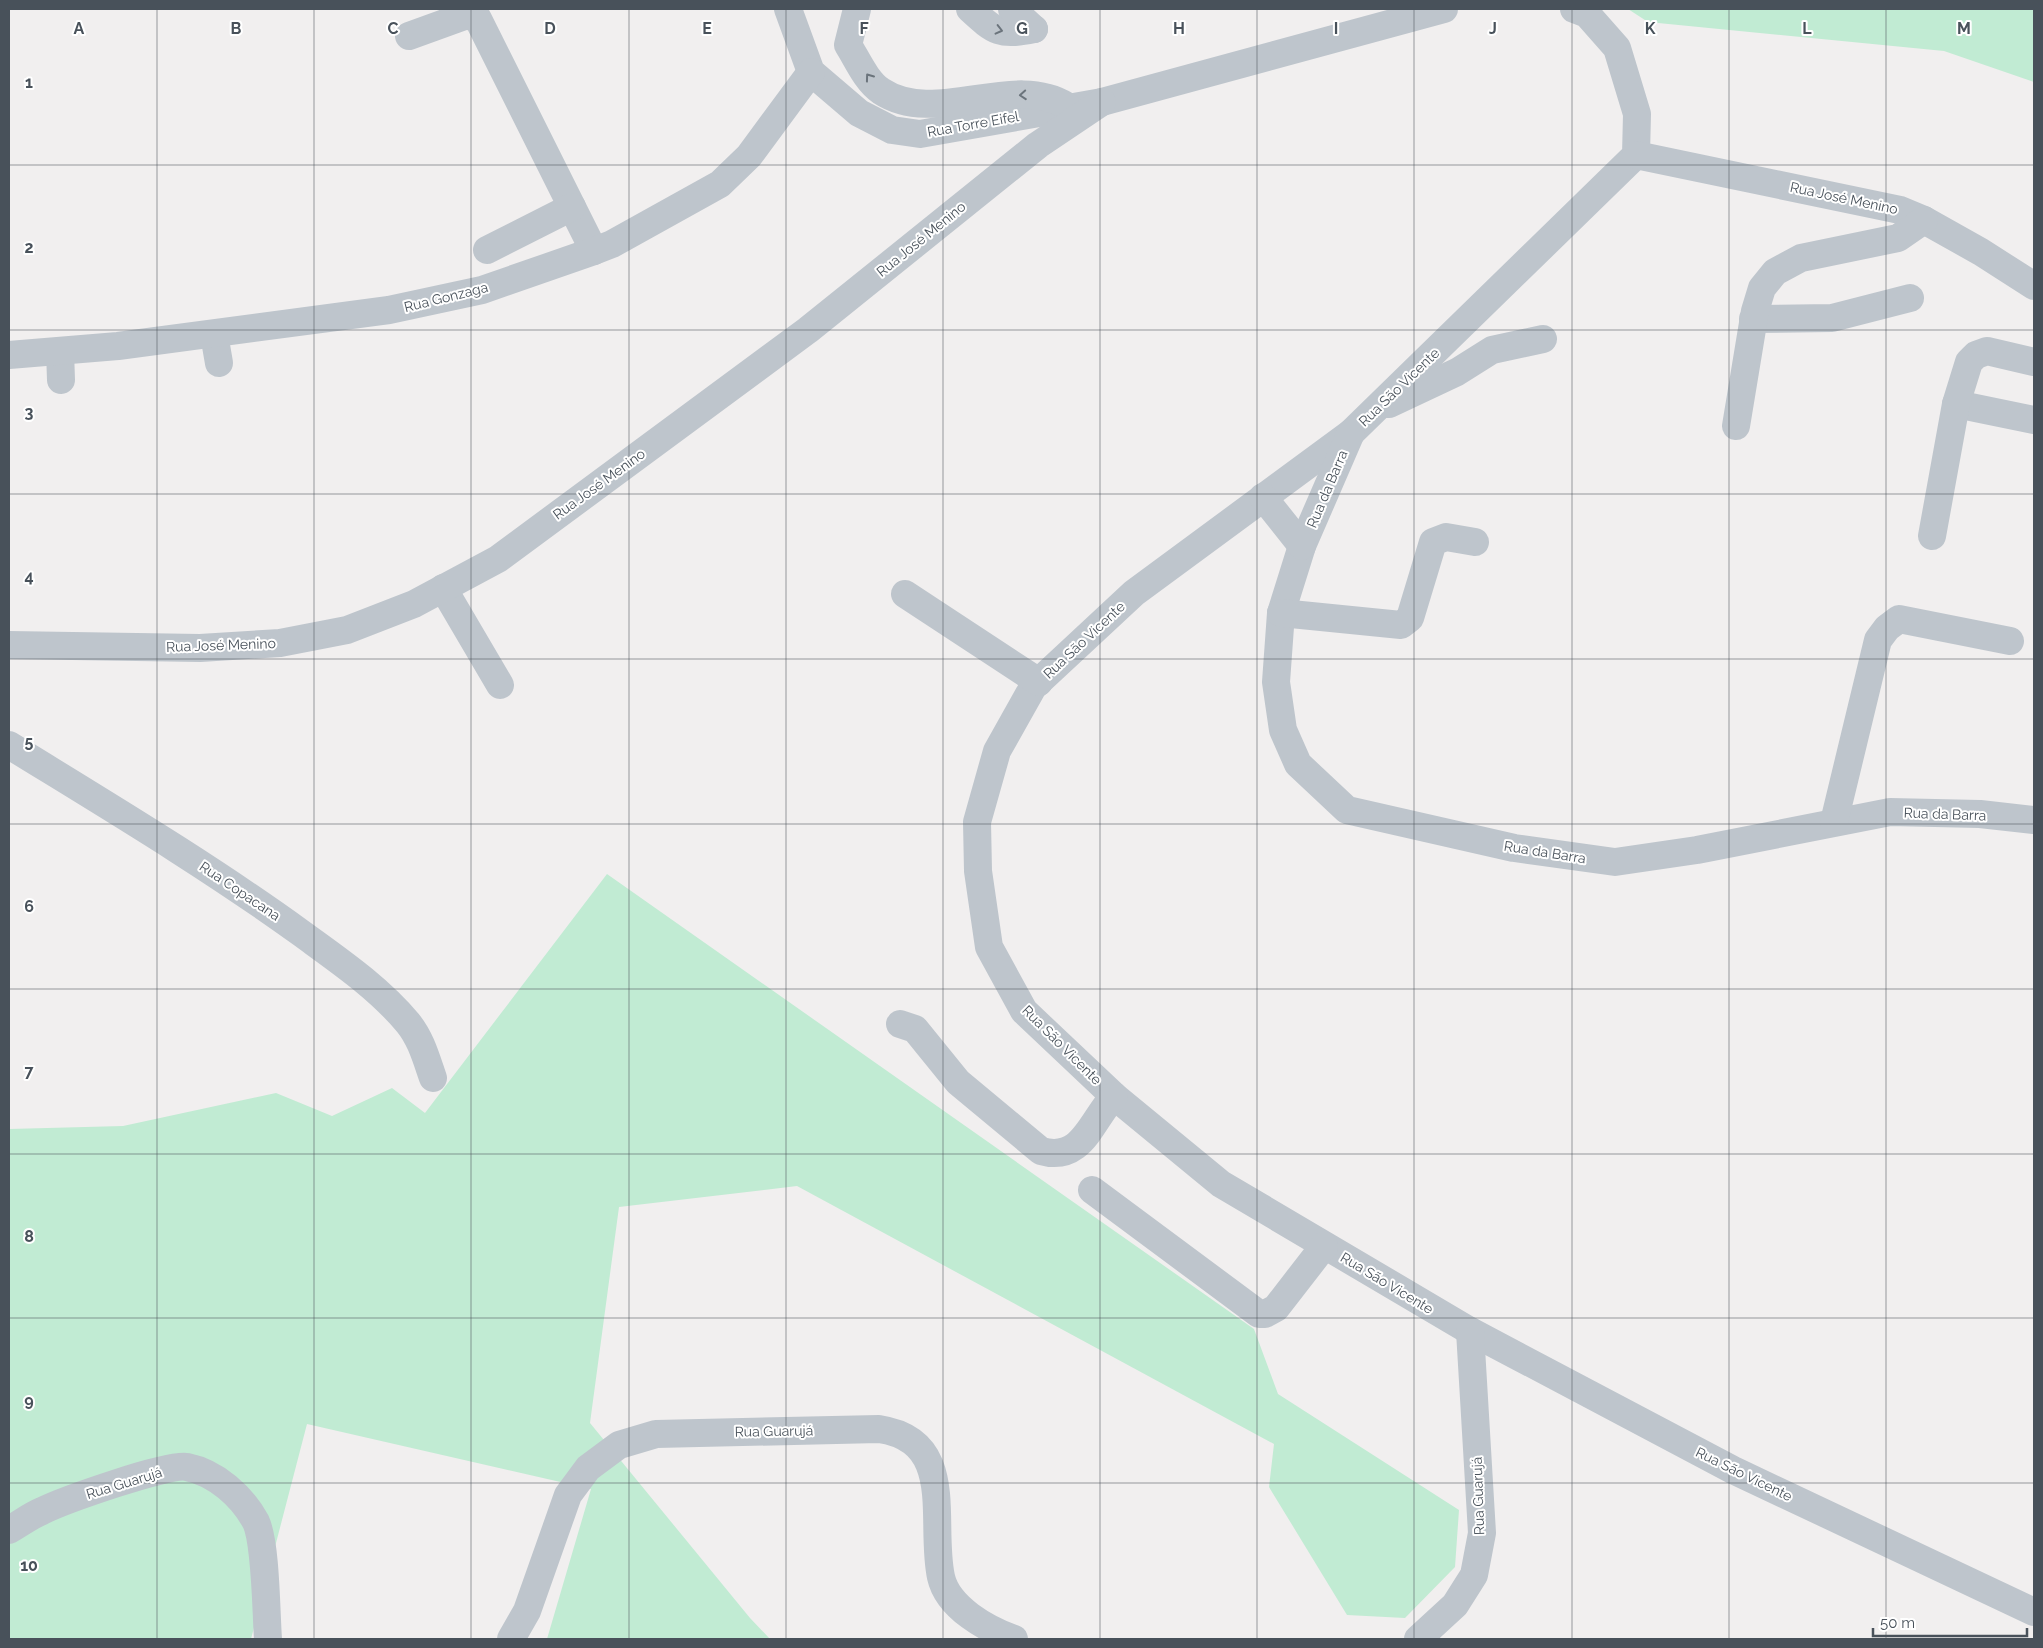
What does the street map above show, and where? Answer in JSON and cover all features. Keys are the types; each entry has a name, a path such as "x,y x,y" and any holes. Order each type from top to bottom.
{"street":[{"name":"Rua Torre Eifel","path":"788,9 811,72 837,97 859,113 892,130 920,134 1102,102"},
{"path":"857,9 848,44 871,81 881,91 900,100 929,103 1030,94 1055,98 1069,107"},
{"path":"970,9 992,29 1012,32 1034,29 1012,9"},
{"path":"1102,102 1444,9"},
{"path":"1574,9 1588,14 1617,48 1637,114 1636,155"},
{"path":"409,36 467,15 478,19 594,251"},
{"name":"Rua Gonzaga","path":"9,355 214,334 389,310 482,290 594,251 612,244 720,184 749,156 811,72"},
{"name":"Rua José Menino","path":"9,645 200,648 280,643 347,630 414,604 498,559 808,330 1038,145 1102,102"},
{"name":"Rua José Menino","path":"1636,155 1900,210 1924,220 2034,286"},
{"name":"Rua São Vicente","path":"1636,155 1351,433 1134,593 1034,688 997,751 978,822 978,871 989,947 1024,1011 1114,1096 1221,1184 1470,1332 1733,1470 2034,1612"},
{"path":"487,250 572,207"},
{"path":"1736,426 1754,319 1762,288 1775,272 1786,264 1801,258 1898,238 1924,220"},
{"path":"1754,319 1832,318 1910,298"},
{"path":"214,334 218,363"},
{"path":"1376,409 1417,393 1457,372 1492,350 1543,339"},
{"path":"60,351 60,380"},
{"path":"1932,536 1956,404 1970,362 1976,355 1987,351 2034,362"},
{"path":"1956,404 2034,420"},
{"name":"Rua da Barra","path":"1351,433 1302,546 1280,613 1276,682 1283,730 1298,764 1347,810 1514,848 1615,862 1698,850 1890,812 1980,814 2034,820"},
{"name":"Rua da Barra","path":"1263,497 1302,546"},
{"path":"1280,613 1401,625 1410,618 1433,542 1446,537 1475,542"},
{"path":"444,588 500,685"},
{"path":"905,594 1039,682"},
{"path":"1834,822 1878,640 1887,628 1899,619 2010,641"},
{"name":"Rua Copacana","path":"9,745 245,892 344,965 379,994 408,1024 422,1046 433,1078"},
{"path":"900,1024 915,1029 958,1082 1041,1151 1050,1154 1070,1152 1080,1144 1103,1107 1114,1096"},
{"path":"1092,1190 1259,1314 1266,1314 1276,1308 1324,1246"},
{"name":"Rua Guarujá","path":"1418,1639 1455,1605 1474,1575 1482,1534 1470,1332"},
{"name":"Rua Guarujá","path":"511,1639 527,1612 568,1495 588,1468 619,1445 656,1434 879,1429 895,1431 926,1453 935,1476 942,1578 954,1599 974,1620 1014,1639"},
{"name":"Rua Guarujá","path":"9,1530 42,1511 145,1474 185,1466 216,1479 241,1498 256,1524 262,1549 268,1639"}],"green space":[{"path":"1628,9 2034,9 2034,82 1944,51 1648,22"},
{"path":"607,874 1254,1329 1278,1394 1459,1510 1455,1567 1405,1618 1347,1615 1269,1487 1274,1444 797,1186 619,1207 590,1423 750,1618 770,1639 547,1639 591,1489 307,1424 251,1639 9,1639 9,1129 123,1126 276,1093 332,1116 392,1088 425,1113"}]}
